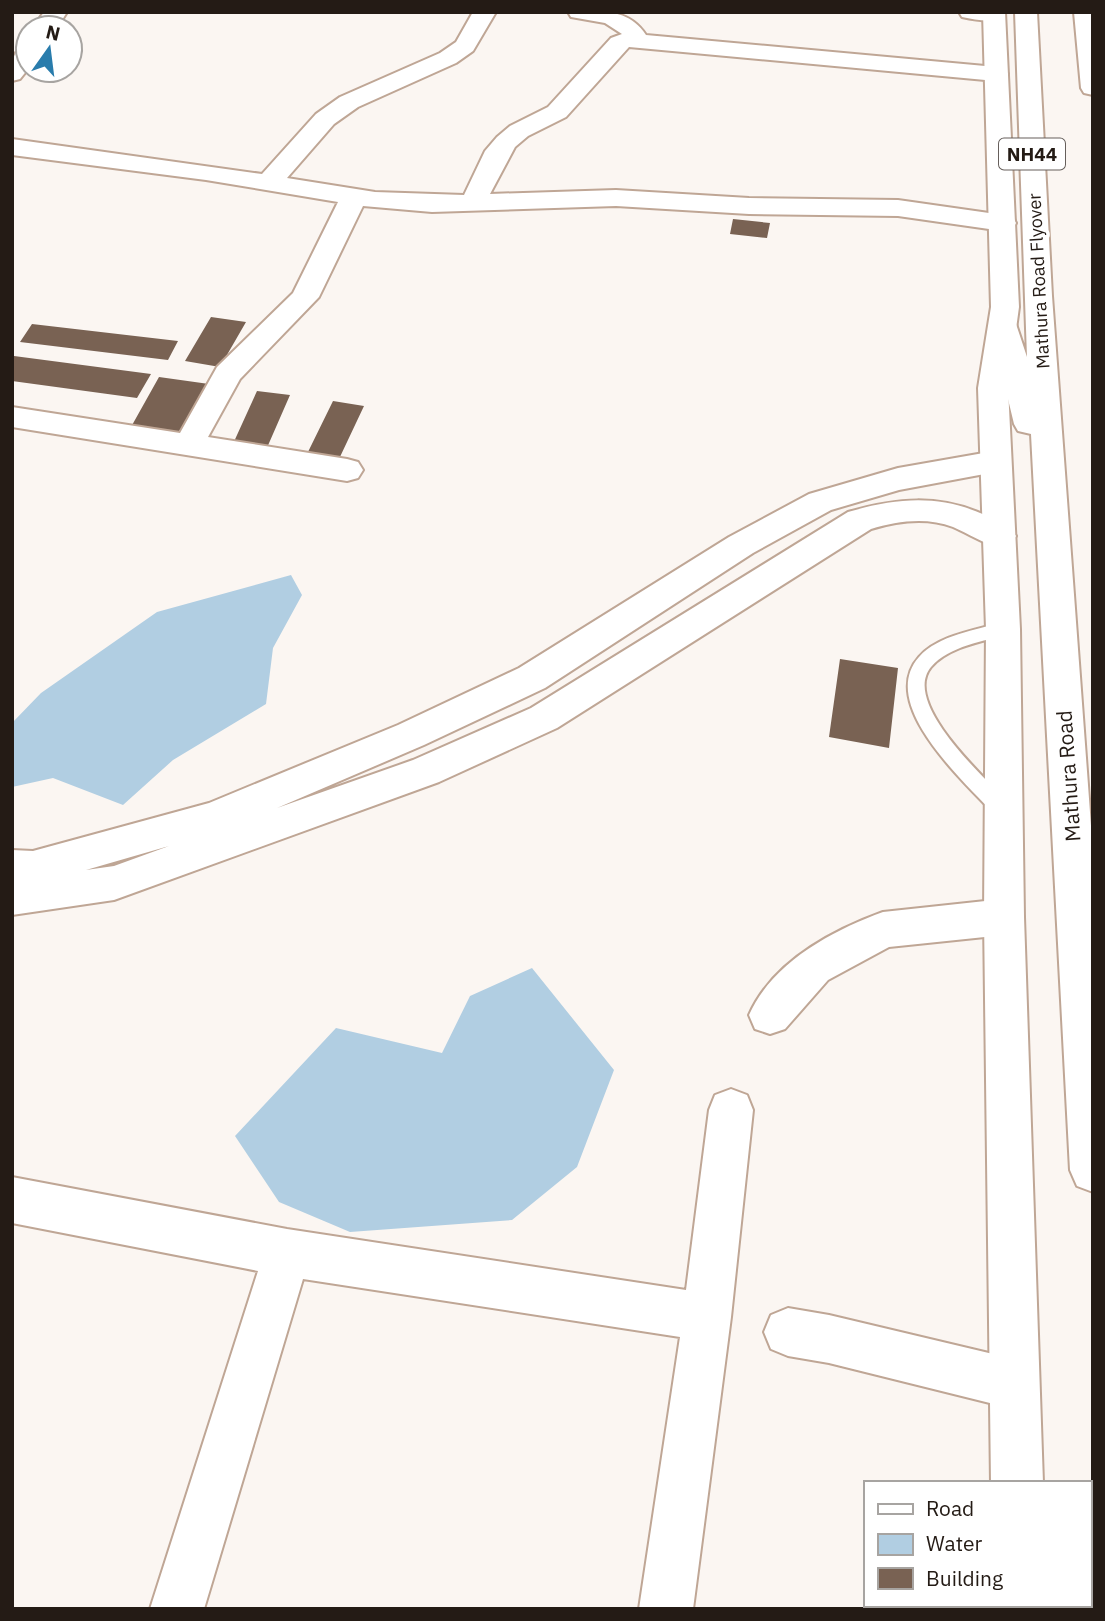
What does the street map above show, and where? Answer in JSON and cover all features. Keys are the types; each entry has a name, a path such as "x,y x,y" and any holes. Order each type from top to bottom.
{"main road":[{"path":"268,183 325,119 349,102 448,58 465,46 485,12"},
{"path":"579,12 617,18 632,28 637,39"},
{"path":"1085,12 1093,88"},
{"path":"996,13 1004,324 993,388 1003,628 1006,814 1004,917 1017,1481"},
{"name":"Mathura Road Flyover","path":"996,13 1038,296 1053,507"},
{"path":"473,203 498,152 506,142 519,131 557,112 619,43 637,39 800,54 859,63 996,74"},
{"path":"12,147 354,197 432,204 616,198 749,206 898,208 1003,223"},
{"path":"189,444 228,374 305,297 354,197"},
{"path":"1004,324 1053,507"},
{"path":"12,417 347,470"},
{"path":"12,867 33,868 216,817 411,735 532,678 741,545 820,502 898,479 995,462"},
{"name":"Mathura Road","path":"1053,507 1093,1170"},
{"path":"12,898 114,883 426,771 544,718 860,520 891,511 940,510 967,517 999,536"},
{"path":"770,1015 813,967 883,930 1004,917"},
{"path":"666,1609 707,1317 731,1110"},
{"path":"12,1200 287,1253 707,1317"},
{"path":"177,1609 287,1253"},
{"path":"788,1332 829,1339 1014,1384"}],"lane":[{"path":"1003,628 946,649 924,663 914,681 917,703 933,731 1006,814"}],"water":[{"path":"291,575 302,595 273,648 266,704 173,760 123,805 53,778 12,787 12,723 41,693 157,612"},
{"path":"532,968 614,1070 577,1167 512,1220 350,1232 279,1202 235,1136 336,1028 442,1053 470,996"}],"building":[{"path":"733,219 770,223 767,238 730,234"},
{"path":"211,317 246,322 220,367 185,361"},
{"path":"32,324 178,341 168,360 20,342"},
{"path":"14,356 151,374 137,398 12,381"},
{"path":"159,377 209,384 182,434 131,427"},
{"path":"257,391 290,395 266,450 232,446"},
{"path":"333,401 364,406 339,459 307,454"},
{"path":"840,659 898,668 889,748 829,737"}]}
